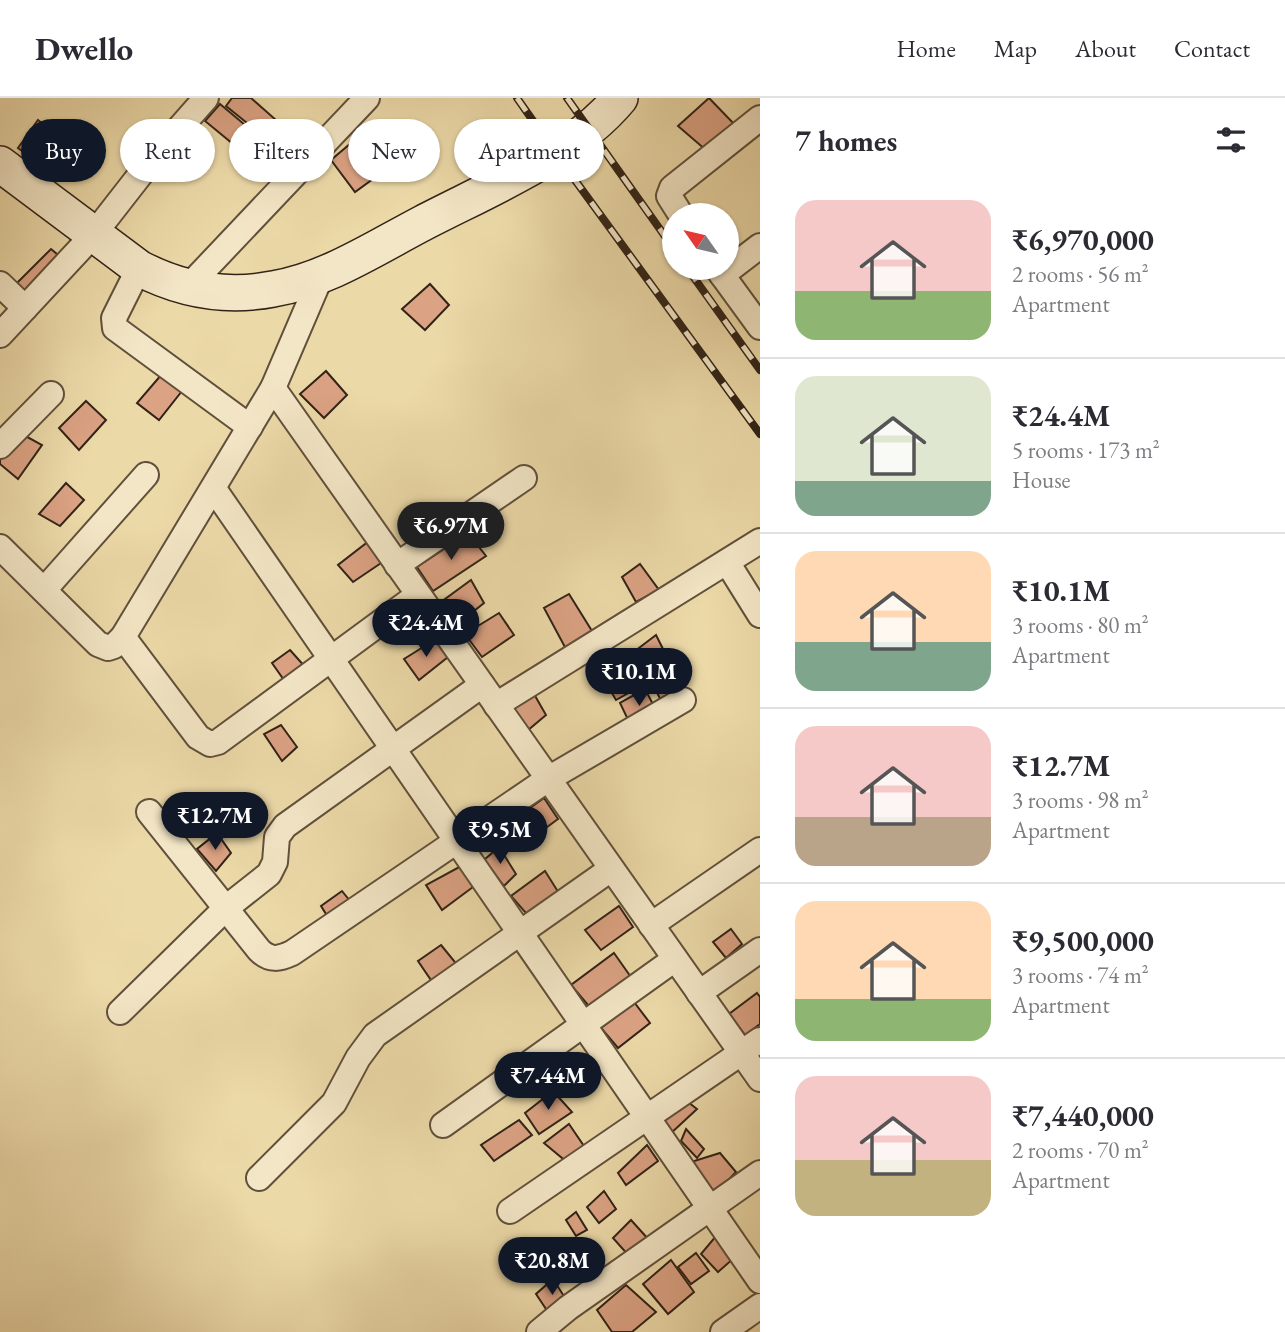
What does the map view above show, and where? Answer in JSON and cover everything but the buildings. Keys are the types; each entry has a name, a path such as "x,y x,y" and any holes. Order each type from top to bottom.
{"main road":[{"path":"0,164 139,268 188,287 218,293 242,293 273,289 321,276 555,153 589,129 620,98"}],"street":[{"path":"0,335 94,234 154,157 206,98"},
{"path":"188,287 368,98"},
{"path":"673,203 668,195 672,188 760,118"},
{"path":"739,259 760,246"},
{"path":"139,268 114,318 115,328 250,427"},
{"path":"0,547 103,647 114,646 123,637 273,388 321,276"},
{"path":"726,280 760,327"},
{"path":"0,284 25,308"},
{"path":"273,388 699,993 751,1046 760,1079"},
{"path":"0,446 51,394"},
{"path":"44,590 146,475"},
{"path":"397,565 524,478"},
{"path":"214,489 760,1281"},
{"path":"120,1012 226,908 268,874 275,862 276,837 285,826 395,749 760,541"},
{"path":"727,562 760,615"},
{"path":"123,637 198,737 210,744 218,742 418,595"},
{"path":"149,813 259,950 265,956 279,959 292,953 548,779 683,700"},
{"path":"651,925 760,850"},
{"path":"259,1178 334,1103 358,1058 375,1035 611,869"},
{"path":"699,993 760,950"},
{"path":"443,1125 675,959"},
{"path":"510,1211 751,1046"},
{"path":"539,1332 568,1308 760,1173"},
{"path":"723,1332 760,1306"}],"railway":[{"path":"517,98 760,434"},
{"path":"567,98 662,232"},
{"path":"696,280 760,370"}]}
